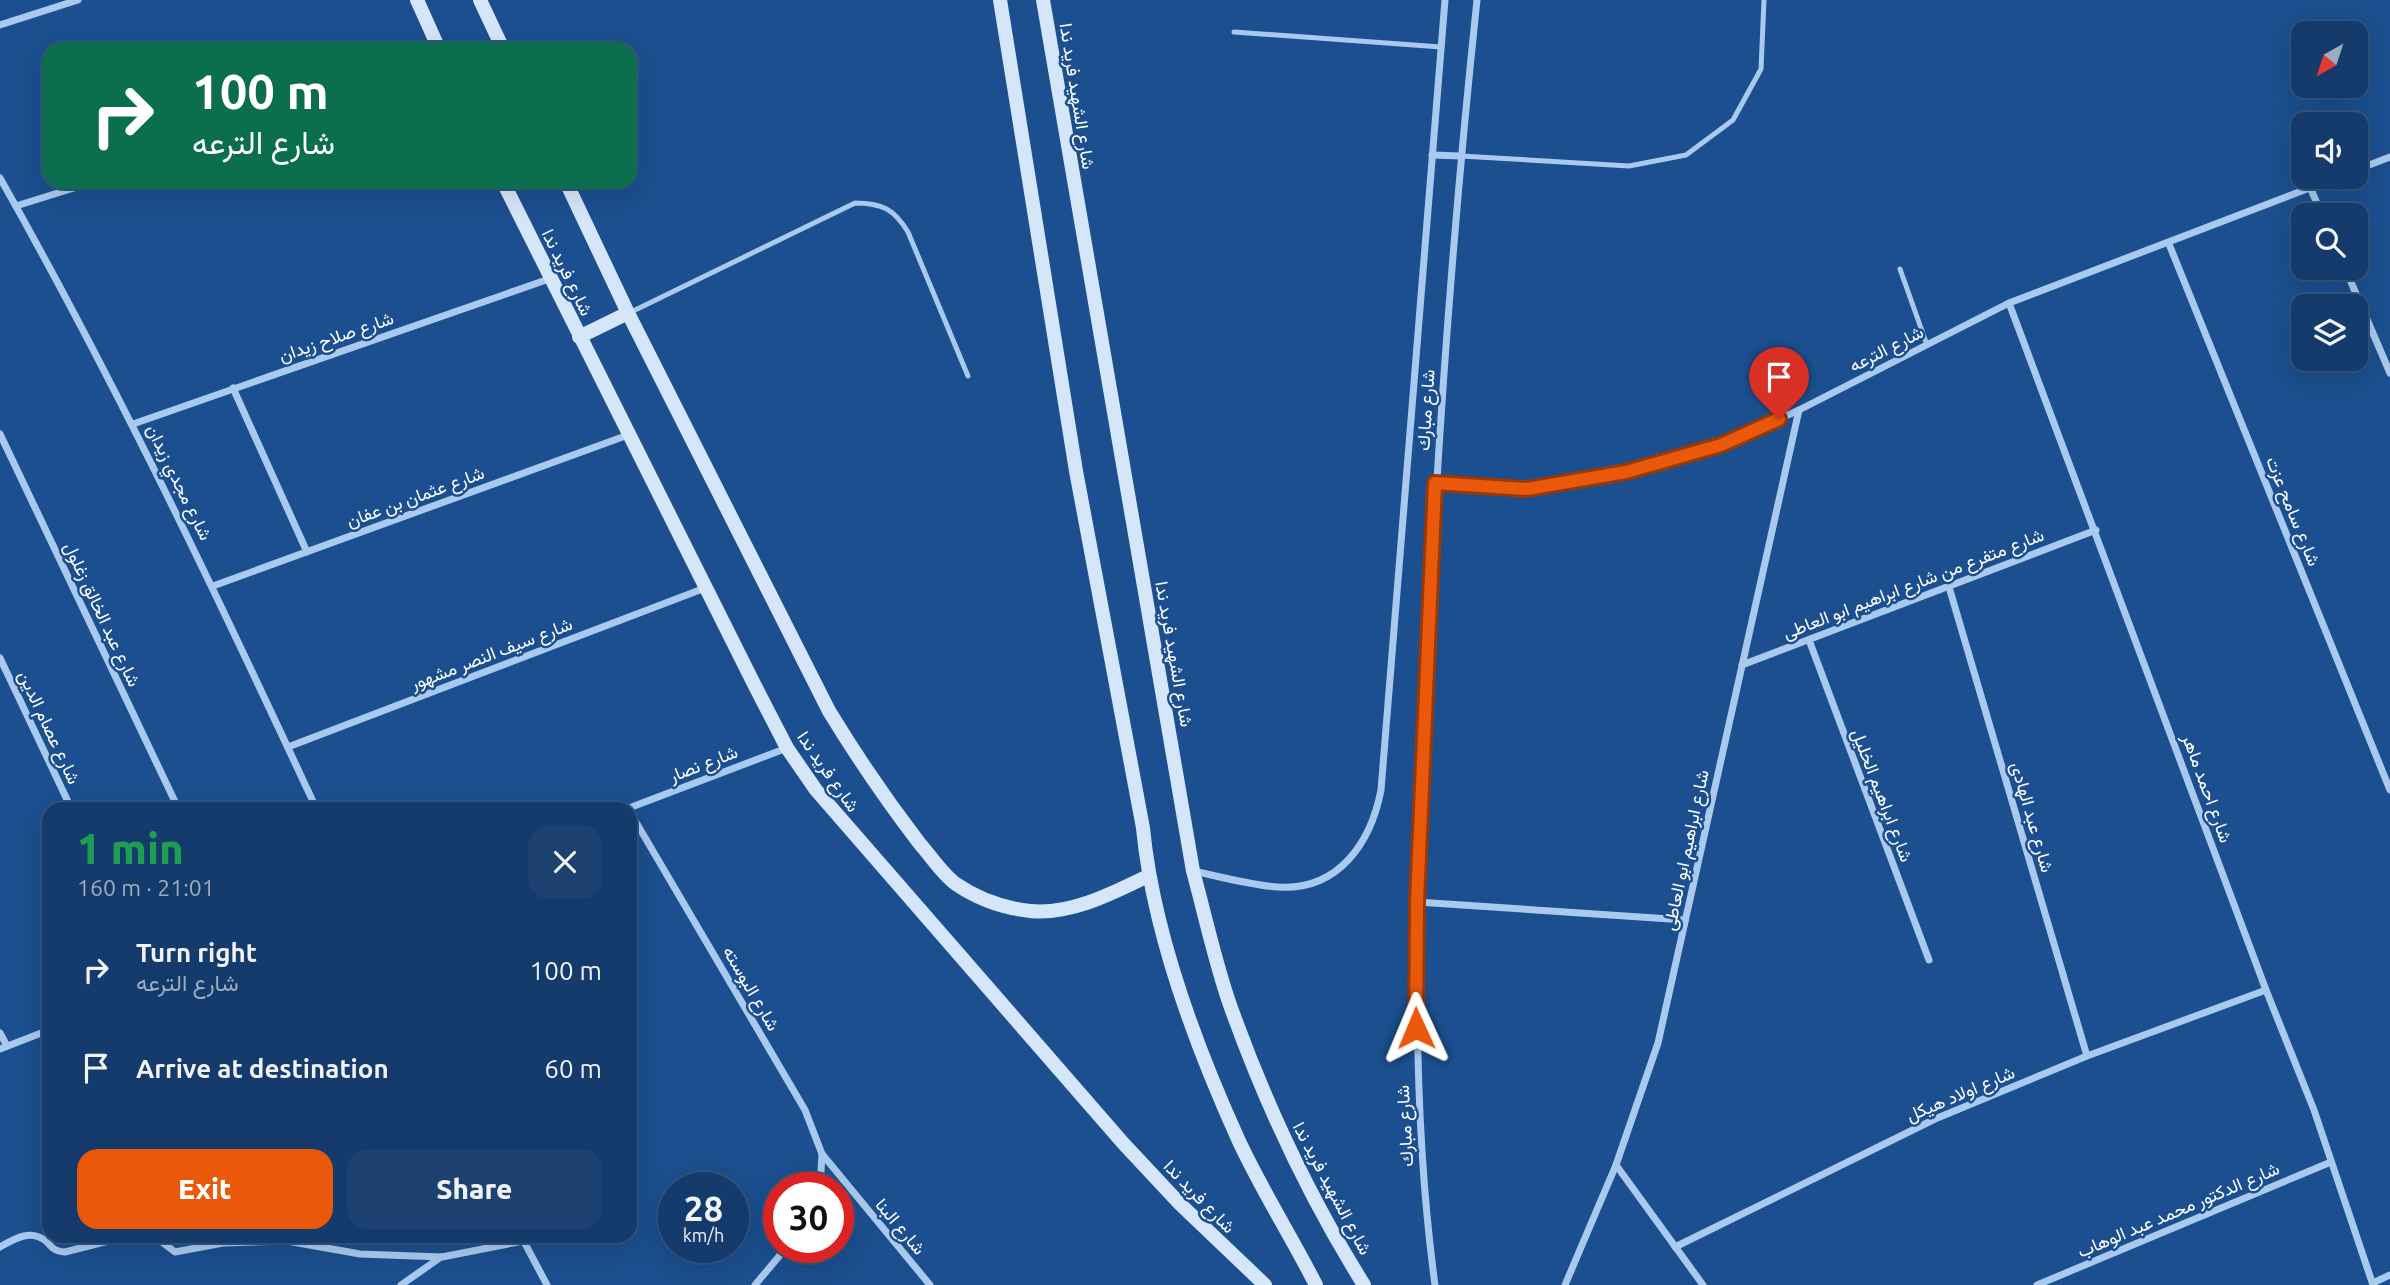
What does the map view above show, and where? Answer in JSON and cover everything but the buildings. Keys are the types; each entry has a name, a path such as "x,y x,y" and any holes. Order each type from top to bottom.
{"main road":[{"path":"416,0 436,42"},
{"path":"480,0 500,42"},
{"path":"1000,0 1076,471 1143,828 1148,876 1203,1054 1239,1140 1316,1285"},
{"name":"شارع الشهيد فريد ندا","path":"1043,0 1193,871 1229,1003 1274,1118 1330,1230 1364,1285"},
{"name":"شارع فريد ندا","path":"505,189 787,748 848,830 1123,1143 1180,1204 1265,1285"},
{"name":"شارع فريد ندا","path":"569,189 628,313 829,711 890,806 954,883 990,904 1033,911 1071,906 1108,895 1148,876"},
{"path":"579,337 628,313"}],"street":[{"path":"0,25 78,0"},
{"name":"شارع مبارك","path":"1193,871 1280,887 1311,883 1339,869 1361,847 1375,820 1381,790 1445,0"},
{"name":"شارع مبارك","path":"1435,1285 1422,1167 1417,1083 1417,902 1435,483 1461,156 1477,0"},
{"path":"1432,155 1461,156"},
{"path":"2368,165 2390,157"},
{"name":"شارع مجدي زيدان","path":"0,177 133,424 213,586 313,802"},
{"path":"16,206 71,189"},
{"name":"شارع الترعه","path":"1435,483 1527,489 1626,472 1721,445 1799,410 2009,303 2169,244 2305,189"},
{"name":"شارع سامح عزت","path":"2169,244 2390,790"},
{"name":"شارع صلاح زيدان","path":"133,424 549,279"},
{"path":"2350,280 2390,373"},
{"name":"شارع احمد ماهر","path":"2009,303 2266,990 2297,1062 2373,1284"},
{"path":"233,388 307,552"},
{"name":"شارع ابراهيم ابو العاطى","path":"1565,1285 1616,1165 1658,1043 1799,410"},
{"name":"شارع عبد الخالق زغلول","path":"0,434 175,802"},
{"name":"شارع عثمان بن عفان","path":"213,586 628,435"},
{"name":"شارع متفرع من شارع ابراهيم ابو العاطى","path":"1742,665 2096,530"},
{"name":"شارع عبد الهادى","path":"1949,587 2087,1056"},
{"name":"شارع سيف النصر مشهور","path":"288,747 705,588"},
{"name":"شارع ابراهيم الخليل","path":"1809,640 1929,960"},
{"name":"شارع عصام الدين","path":"0,658 68,802"},
{"name":"شارع نصار","path":"637,807 787,748"},
{"name":"شارع البوسته","path":"637,822 804,1110 821,1154 820,1172"},
{"path":"1417,902 1685,920"},
{"name":"شارع اولاد هيكل","path":"1675,1247 1935,1119 2087,1056 2266,990"},
{"path":"0,1033 3,1048 42,1033"},
{"name":"شارع البنا","path":"821,1154 930,1285"},
{"name":"شارع الدكتور محمد عبد الوهاب","path":"2038,1285 2331,1162"},
{"path":"1616,1165 1703,1285"},
{"path":"0,1247 26,1236 42,1240"},
{"path":"46,1243 57,1252 65,1252 100,1243"},
{"path":"163,1243 175,1252 235,1243"},
{"path":"309,1243 360,1254 401,1257 442,1257 483,1252 508,1243"},
{"path":"525,1243 547,1285"},
{"path":"401,1285 442,1257"},
{"path":"755,1285 773,1263"},
{"path":"2373,1284 2390,1275"}],"lane":[{"path":"1461,156 1629,166 1686,155 1733,120 1761,69 1764,0"},
{"path":"1234,32 1441,47"},
{"path":"628,313 855,203 877,203 897,213 908,232 968,376"},
{"path":"1900,269 1927,345"}],"route":[{"path":"1416,1028 1417,902 1435,483 1527,489 1626,472 1721,445 1779,419"}]}
